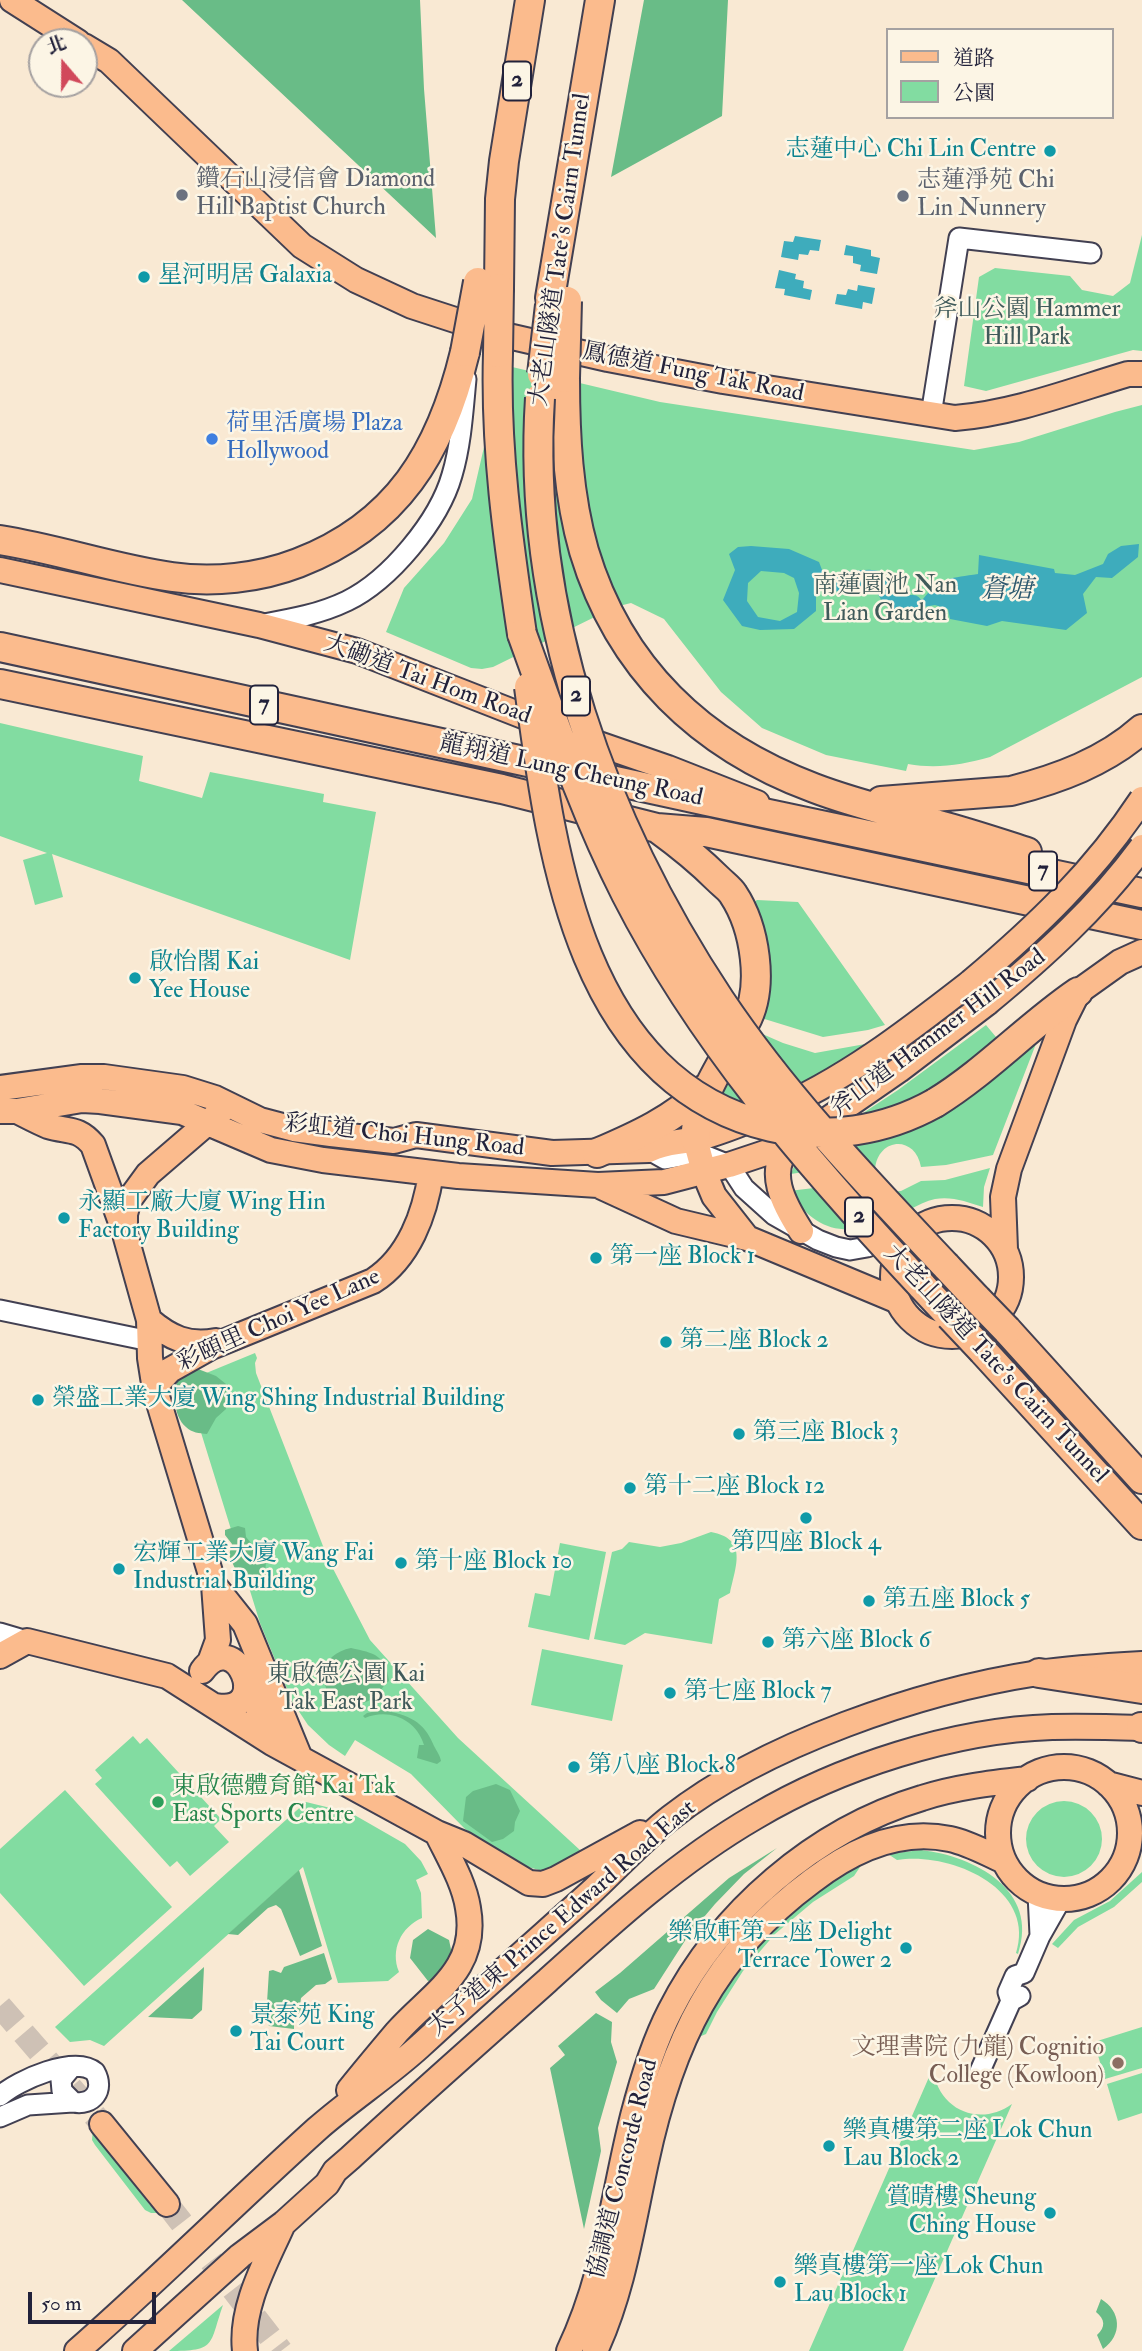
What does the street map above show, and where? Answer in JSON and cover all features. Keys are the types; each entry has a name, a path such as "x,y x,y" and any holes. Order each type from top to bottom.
{"highway":[{"name":"2","path":"488,285 482,253 500,199 530,0"},
{"name":"大老山隧道 Tate's Cairn Tunnel","path":"600,0 559,238 559,300 540,398 538,444 542,541 556,624 576,698 601,772 628,838 707,980 746,1037 866,1181 1101,1431 1142,1479"},
{"name":"大老山隧道 Tate's Cairn Tunnel","path":"488,285 500,459 522,634 575,781 613,867 663,961 720,1049 829,1184 1142,1525"},
{"path":"10,542 162,575 210,579 273,571 306,560 347,541 393,502 419,468 435,440 448,409 488,285"},
{"path":"559,300 567,445 579,529 590,567 605,607 622,636 650,678 686,715 737,751 773,771 854,801 1025,851 1142,892"},
{"path":"522,634 538,757 567,895 588,957 607,998 645,1053 701,1099 743,1119 777,1128 821,1133 863,1129 902,1119 965,1084 1051,1011 1078,992"},
{"name":"龍翔道 Lung Cheung Road","path":"0,647 1142,892"},
{"name":"龍翔道 Lung Cheung Road","path":"0,684 502,789 657,828 706,832 1142,925"},
{"path":"854,801 893,801 1011,791 1084,766 1114,750 1142,729"},
{"path":"657,828 694,855 733,893 754,948 756,974 750,1013 707,1087 696,1119 699,1155"},
{"path":"597,1153 667,1119 689,1105 707,1087"},
{"path":"1101,1431 1142,1464"},
{"path":"1039,1673 1142,1689"}],"main road":[{"path":"12,0 56,28"},
{"name":"鳳德道 Fung Tak Road","path":"98,55 108,61 302,246 356,280 412,306 474,326 530,342 663,370 955,418 1016,409 1128,374 1142,374"},
{"name":"大磡道 Tai Hom Road","path":"0,569 259,625 357,651 802,821"},
{"name":"斧山道 Hammer Hill Road","path":"699,1155 768,1113 821,1087 881,1049 971,982 1021,940 1071,891 1108,847 1142,799"},
{"name":"斧山道 Hammer Hill Road","path":"699,1155 729,1165 792,1144 899,1070 988,1003 1062,938 1114,884 1142,848"},
{"path":"1004,1249 1003,1197 1009,1169 1056,1037 1078,992 1120,962 1142,952"},
{"name":"彩虹道 Choi Hung Road","path":"0,1087 82,1077 104,1077 199,1092 278,1126 394,1141 416,1135 552,1153 649,1150 662,1143 699,1155"},
{"name":"彩虹道 Choi Hung Road","path":"9,1111 82,1100 166,1109 196,1116 236,1137 290,1155 431,1173 598,1185 664,1182 699,1155"},
{"path":"125,1234 125,1214 137,1187 148,1174 229,1105"},
{"path":"9,1111 47,1125 76,1130 85,1135 93,1145 125,1234 149,1330 156,1390 244,1677 258,1708 300,1758"},
{"path":"394,1141 421,1159 431,1173"},
{"path":"792,1144 785,1151 777,1180 785,1206 801,1231"},
{"name":"彩虹道 Choi Hung Road","path":"699,1155 714,1196 747,1238"},
{"name":"彩頤里 Choi Yee Lane","path":"156,1390 159,1382 170,1370 230,1338 373,1281 389,1271 410,1241 428,1193 431,1173"},
{"name":"彩虹道 Choi Hung Road","path":"598,1185 676,1221 747,1238 898,1301 918,1325 937,1334 957,1336 982,1328 997,1316 1008,1297 1011,1271 1004,1249"},
{"path":"898,1301 893,1278 894,1265 904,1243 922,1227 947,1219 972,1222 995,1235 1004,1249"},
{"path":"149,1330 186,1342 214,1342 230,1338"},
{"path":"211,1703 199,1685 218,1640 215,1585"},
{"path":"215,1585 245,1624 300,1758"},
{"path":"0,1656 27,1641 167,1676 211,1703 237,1723 437,1833 464,1844 529,1882 543,1884 671,1818"},
{"path":"167,1676 223,1658 244,1677"},
{"name":"太子道東 Prince Edward Road East","path":"78,2351 320,2126 415,2051 671,1818 769,1758 843,1726 963,1688 1039,1673 1142,1664"},
{"path":"211,1703 234,1704 243,1695 244,1677"},
{"name":"太子道東 Prince Edward Road East","path":"135,2351 240,2256 284,2223 327,2183 335,2171 593,1940 696,1855 755,1816 793,1796 883,1759 960,1739 1050,1727 1142,1728"},
{"path":"1077,1769 1094,1774 1119,1796 1126,1811 1133,1854 1100,1889 1075,1899 1050,1897 1024,1886 1012,1875 1004,1861 998,1834 1003,1807 1013,1791 1027,1779 1042,1771 1077,1769"},
{"name":"協調道 Concorde Road","path":"569,2351 589,2305 599,2272 633,2116 652,2053 677,1998 711,1947 764,1889 802,1858 841,1833 872,1817 922,1798 973,1786 1027,1779"},
{"path":"1108,1784 1142,1793"},
{"path":"320,2126 399,2031 451,1979 468,1946 468,1906 437,1833"},
{"name":"協調道 Concorde Road","path":"594,2351 612,2310 624,2269 652,2135 677,2053 710,1988 747,1940 786,1900 825,1871 852,1854 898,1838 933,1836 968,1844 1004,1861"},
{"path":"102,2124 167,2204"},
{"path":"246,2351 246,2323 254,2292 284,2223"}],"street":[{"path":"930,415 959,238 1091,253"},
{"path":"259,625 309,615 349,600 401,558 426,528 442,501 452,474 464,409 474,326"},
{"path":"729,1165 744,1188 774,1215 818,1240 850,1250 882,1242 922,1227"},
{"path":"0,1310 149,1330"},
{"path":"0,1633 27,1641"},
{"path":"980,2071 1011,2001 1020,1997 1024,1989 1027,1981 1024,1973 1040,1936 1050,1897"},
{"path":"0,2096 19,2082 53,2070 77,2066 90,2068 98,2078 96,2095 88,2102 28,2105 0,2117"},
{"path":"71,2068 64,2075 61,2086 65,2096 73,2102"}],"green space":[{"path":"182,0 420,0 436,238"},
{"path":"644,0 728,0 722,116 611,177"},
{"name":"斧山公園 Hammer Hill Park","path":"1142,235 1142,351 1133,350 986,391 964,386 979,277 995,268 1070,276 1082,290 1113,296 1130,283"},
{"name":"南蓮園池 Nan Lian Garden","path":"508,366 660,402 974,450 1019,442 1142,405 1142,677 990,757 949,765 908,764 906,771 826,755 762,728 721,692 664,619 631,603 615,607 493,667 482,669 471,668 386,632 404,588 444,543 472,499 499,382"},
{"path":"0,723 143,756 139,781 202,798 210,772 324,794 323,802 376,812 350,960 52,854 63,897 35,905 23,860 47,853 0,836"},
{"path":"757,900 798,902 885,1025 823,1037 758,1017 746,908"},
{"path":"986,1025 1001,1043 1039,1036 993,1155 946,1165 921,1167 912,1149 897,1144 882,1151 875,1170 816,1170 791,1174 798,1156 898,1090"},
{"path":"751,1029 815,1053 871,1043 812,1079 752,1106 707,1102"},
{"path":"990,1168 984,1187 983,1207 953,1199 935,1199 886,1221 856,1229 831,1227 819,1222 809,1215 789,1191 883,1186 890,1192 901,1191 921,1181 945,1180"},
{"name":"東啟德公園 Kai Tak East Park","path":"255,1353 256,1373 328,1559 370,1640 458,1738 581,1851 576,1857 543,1871 528,1867 465,1829 411,1774 355,1740 345,1756 329,1745 308,1725 292,1701 260,1623 190,1397 199,1376"},
{"path":"198,1369 216,1376 226,1384 226,1409 216,1418 207,1434 193,1432 186,1427 178,1416 175,1402 180,1375"},
{"path":"238,1526 245,1528 246,1537 266,1561 265,1575 256,1580 240,1580 229,1555 232,1544 225,1535 225,1530"},
{"path":"711,1532 723,1535 730,1541 737,1555 730,1593 719,1599 712,1644 645,1633 625,1645 594,1639 612,1552 622,1549 629,1542 660,1547"},
{"path":"560,1543 606,1552 589,1640 528,1627 535,1593 550,1596"},
{"path":"351,1648 382,1660 389,1681 369,1701 336,1705 320,1672 333,1656"},
{"path":"542,1649 623,1665 612,1721 531,1705"},
{"path":"382,1710 408,1717 420,1725 430,1737 441,1761 437,1764 417,1758 419,1745 424,1745 415,1728 408,1722 392,1715 363,1716"},
{"name":"東啟德體育館 Kai Tak East Sports Centre","path":"133,1736 140,1744 147,1738 221,1819 214,1826 229,1842 190,1876 177,1861 170,1867 95,1784 102,1778 95,1770"},
{"path":"496,1784 510,1790 520,1811 514,1831 503,1839 492,1842 463,1821 466,1797 473,1791"},
{"path":"65,1790 172,1907 84,1986 0,1893 0,1849"},
{"path":"1064,1801 1078,1804 1091,1812 1099,1825 1102,1839 1099,1853 1091,1866 1078,1874 1064,1877 1050,1874 1037,1866 1029,1853 1026,1839 1029,1825 1037,1812 1050,1804"},
{"path":"306,1802 351,1813 405,1844 421,1861 428,1874 416,1880 421,1893 422,1918 408,1927 399,1940 396,1956 399,1972 388,1981 338,1983 303,1867 104,2046 90,2040 70,2042 55,2027"},
{"path":"777,1848 744,1874 715,1904 688,1936 654,1989 629,1999 617,2013 601,2000 595,1992 729,1878"},
{"path":"921,1850 962,1860 998,1880 1011,1895 1020,1912 1022,1931 1018,1954 1019,1930 1014,1910 1001,1893 984,1879 963,1868 940,1862 897,1860 888,1854"},
{"path":"862,1864 854,1876 813,1902 775,1934 743,1971 706,2034 694,2039 746,1955 799,1904"},
{"path":"299,1870 322,1946 300,1956 281,1909 276,1905 268,1908 238,1935 228,1934"},
{"path":"1142,1872 1142,1882 1114,1907 1078,1927 1058,1948 1052,1944 1074,1920 1110,1901"},
{"path":"428,1929 449,1940 452,1954 439,1979 428,1981 410,1958 413,1940"},
{"path":"324,1953 332,1979 325,1984 316,1985 301,1998 300,2005 304,2010 294,2018 294,2029 269,2026 266,2018 269,1971 281,1973 284,1967"},
{"path":"204,1967 202,2010 192,2019 148,2017"},
{"path":"596,2013 612,2022 611,2042 617,2062 598,2128 601,2151 584,2229 550,2068 565,2055 558,2046"},
{"path":"1142,2027 1142,2068 1105,2079 1094,2042"},
{"path":"933,2068 942,2094 951,2104 962,2110 986,2114 1012,2104 903,2351 809,2351"},
{"path":"1142,2073 1142,2113 1118,2121 1107,2084"},
{"path":"108,2118 115,2121 97,2135 99,2140 150,2205 157,2208 171,2192 170,2187 173,2194 164,2213 145,2210 92,2140 93,2128"},
{"path":"1101,2299 1113,2310 1117,2323 1114,2337 1103,2349 1097,2335 1103,2323 1096,2312"},
{"path":"223,2305 209,2343 196,2349 169,2351"}],"water":[{"path":"795,236 821,240 819,251 810,250 808,255 799,254 798,260 781,257 784,241 793,242"},
{"path":"846,245 871,250 871,256 880,258 877,274 860,271 861,265 853,263 853,256 844,255"},
{"path":"779,270 796,274 795,279 804,281 803,288 812,290 810,300 784,295 785,289 775,288"},
{"path":"858,285 875,288 872,304 863,302 862,309 835,304 837,294 846,295 848,289 857,291"},
{"name":"蒼塘","path":"1139,544 1138,557 1112,578 1096,577 1083,594 1087,613 1066,630 1002,621 987,626 950,619 948,609 935,605 912,609 914,601 923,599 941,582 978,574 979,555 1054,569 1055,573 1075,575 1103,564 1108,554 1121,546"},
{"path":"738,547 789,549 819,562 827,583 816,594 816,611 794,629 760,630 742,626 723,600 735,570 729,554","holes":["761,571 784,573 794,578 799,593 797,612 780,621 758,617 747,601 748,583"]}],"waterway":[{"path":"827,583 873,579 882,584 891,598 903,604 913,604"}],"tunnel":[{"path":"0,2006 102,2124"},
{"path":"167,2204 281,2351"}],"place":[{"name":"志蓮中心 Chi Lin Centre","path":"1050,151"},
{"name":"鑽石山浸信會 Diamond Hill Baptist Church","path":"182,195"},
{"name":"志蓮淨苑 Chi Lin Nunnery","path":"903,196"},
{"name":"星河明居 Galaxia","path":"144,277"},
{"name":"荷里活廣場 Plaza Hollywood","path":"212,439"},
{"name":"啟怡閣 Kai Yee House","path":"135,978"},
{"name":"永顯工廠大廈 Wing Hin Factory Building","path":"64,1218"},
{"name":"第一座 Block 1","path":"596,1258"},
{"name":"第二座 Block 2","path":"666,1342"},
{"name":"榮盛工業大廈 Wing Shing Industrial Building","path":"38,1400"},
{"name":"第三座 Block 3","path":"739,1434"},
{"name":"第十二座 Block 12","path":"630,1488"},
{"name":"第四座 Block 4","path":"806,1518"},
{"name":"第十座 Block 10","path":"401,1563"},
{"name":"宏輝工業大廈 Wang Fai Industrial Building","path":"119,1569"},
{"name":"第五座 Block 5","path":"869,1601"},
{"name":"第六座 Block 6","path":"768,1642"},
{"name":"第七座 Block 7","path":"670,1693"},
{"name":"第八座 Block 8","path":"574,1767"},
{"name":"東啟德體育館 Kai Tak East Sports Centre","path":"158,1802"},
{"name":"樂啟軒第二座 Delight Terrace Tower 2","path":"906,1948"},
{"name":"景泰苑 King Tai Court","path":"236,2031"},
{"name":"文理書院 (九龍) Cognitio College (Kowloon)","path":"1118,2063"},
{"name":"樂真樓第二座 Lok Chun Lau Block 2","path":"829,2146"},
{"name":"賞晴樓 Sheung Ching House","path":"1050,2213"},
{"name":"樂真樓第一座 Lok Chun Lau Block 1","path":"780,2282"}]}
